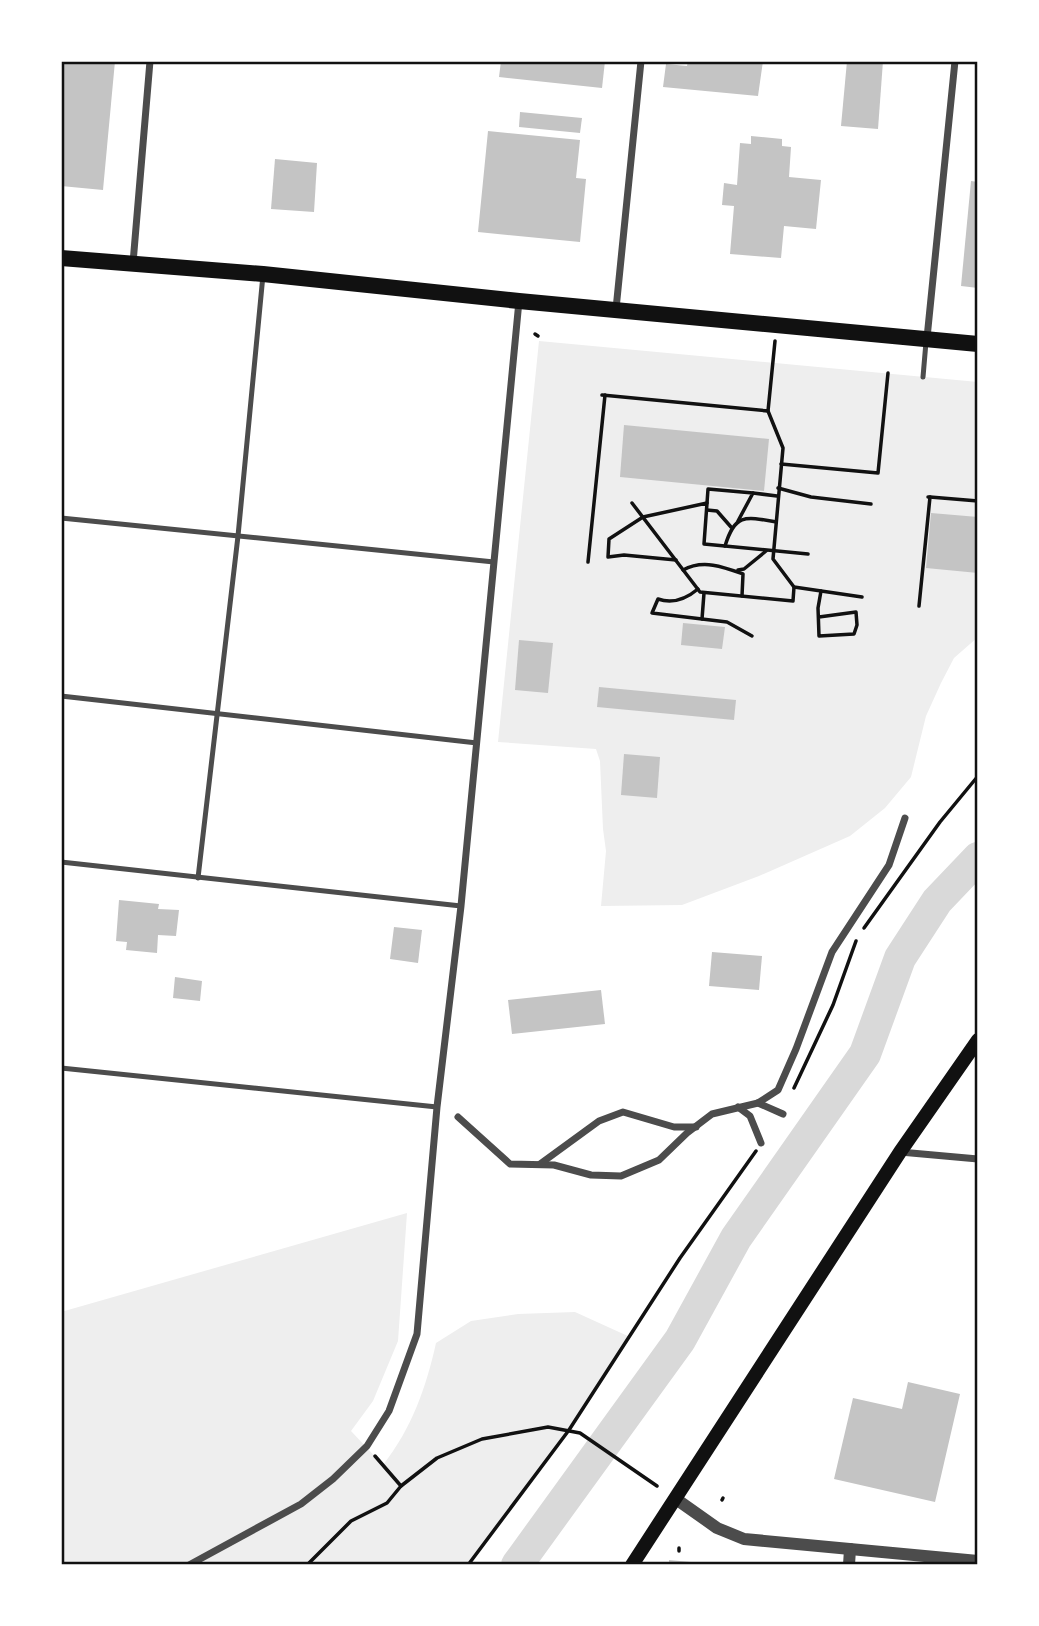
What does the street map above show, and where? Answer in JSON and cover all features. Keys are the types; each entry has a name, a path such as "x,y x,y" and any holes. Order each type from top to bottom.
{"main road":[{"path":"61,258 263,274 978,344"},
{"path":"632,1565 900,1152 978,1040"}],"street":[{"path":"132,265 150,61"},
{"path":"616,310 642,61"},
{"path":"926,339 955,61"},
{"path":"189,1565 301,1504 333,1479 366,1446 388,1411 417,1334 437,1107 461,906 519,301"},
{"path":"458,1117 510,1164 554,1166 591,1175 621,1176 659,1160 712,1114 758,1103 778,1090 832,952 889,865 905,818"},
{"path":"758,1103 783,1114"},
{"path":"738,1107 750,1116 761,1143"},
{"path":"540,1165 600,1121 622,1112 674,1127 696,1127"},
{"path":"900,1152 978,1159"},
{"path":"676,1499 717,1528 744,1539 978,1561"},
{"path":"849,1565 850,1549"}],"lane":[{"path":"198,878 238,536 263,274"},
{"path":"923,377 926,339"},
{"path":"61,518 494,562"},
{"path":"61,696 477,743"},
{"path":"61,862 461,906"},
{"path":"61,1068 437,1107"}],"path":[{"path":"632,503 698,589 704,592 793,601 794,587 773,559 782,447 768,411 776,325"},
{"path":"781,464 878,472 888,373"},
{"path":"588,562 603,395 768,411"},
{"path":"778,488 811,497 870,504"},
{"path":"778,496 708,489 704,544 808,554"},
{"path":"725,546 731,527 738,521 753,493"},
{"path":"919,606 929,497 978,501"},
{"path":"676,560 624,555 608,557 610,539 643,517 707,503"},
{"path":"707,510 717,511 731,527"},
{"path":"738,521 761,519 776,522"},
{"path":"736,571 744,569 767,550"},
{"path":"683,570 713,565 743,573 742,596"},
{"path":"794,587 862,597"},
{"path":"698,589 674,601 658,599 652,613 727,622 752,636"},
{"path":"819,617 856,612 857,625 854,634 819,636 819,617 821,591"},
{"path":"702,619 704,592"},
{"path":"863,929 940,822 978,776"},
{"path":"783,1114 833,1005 856,940"},
{"path":"468,1565 569,1430 680,1258 761,1143"},
{"path":"307,1565 351,1521 387,1503 401,1486 437,1458 482,1439 548,1427 569,1430 580,1433 657,1486"},
{"path":"366,1446 401,1486"}],"shaded area":[{"path":"539,341 978,382 978,637 954,658 941,683 926,716 911,777 885,808 850,836 759,876 682,905 601,906 606,851 600,761 596,749 498,742"},
{"path":"407,1213 398,1341 373,1401 351,1431 383,1465 402,1437 417,1407 436,1343 471,1321 518,1314 575,1312 630,1337 569,1430 468,1565 61,1565 61,1312"}],"building":[{"path":"61,61 115,61 103,190 61,186"},
{"path":"501,61 605,61 602,88 499,77"},
{"path":"688,61 763,61 758,96 663,87 666,64 687,66"},
{"path":"847,61 883,61 878,129 841,126"},
{"path":"520,112 582,118 580,133 519,127"},
{"path":"488,131 580,140 576,178 586,179 580,242 478,232"},
{"path":"751,136 782,139 782,146 791,147 789,177 821,180 816,229 784,226 781,258 730,254 734,206 722,205 724,183 737,185 740,143 751,144"},
{"path":"275,159 317,163 314,212 271,209"},
{"path":"971,181 978,182 978,288 961,286"},
{"path":"624,425 769,439 764,491 620,477"},
{"path":"931,513 978,517 978,573 926,568"},
{"path":"683,623 725,627 722,649 681,645"},
{"path":"519,640 553,643 548,693 515,690"},
{"path":"599,687 736,700 734,720 597,707"},
{"path":"624,754 660,757 657,798 621,795"},
{"path":"119,900 159,904 158,909 179,910 176,936 158,935 157,953 126,950 127,942 116,941"},
{"path":"394,927 422,930 418,963 390,959"},
{"path":"712,952 762,956 759,990 709,986"},
{"path":"175,977 202,981 200,1001 173,998"},
{"path":"601,990 605,1024 512,1034 508,1000"},
{"path":"908,1382 960,1394 935,1502 834,1479 853,1398 902,1409"},
{"path":"669,1560 702,1563 669,1565"}],"waterway":[{"path":"517,1565 680,1340 736,1238 865,1054 900,958 937,901 978,858"}]}
